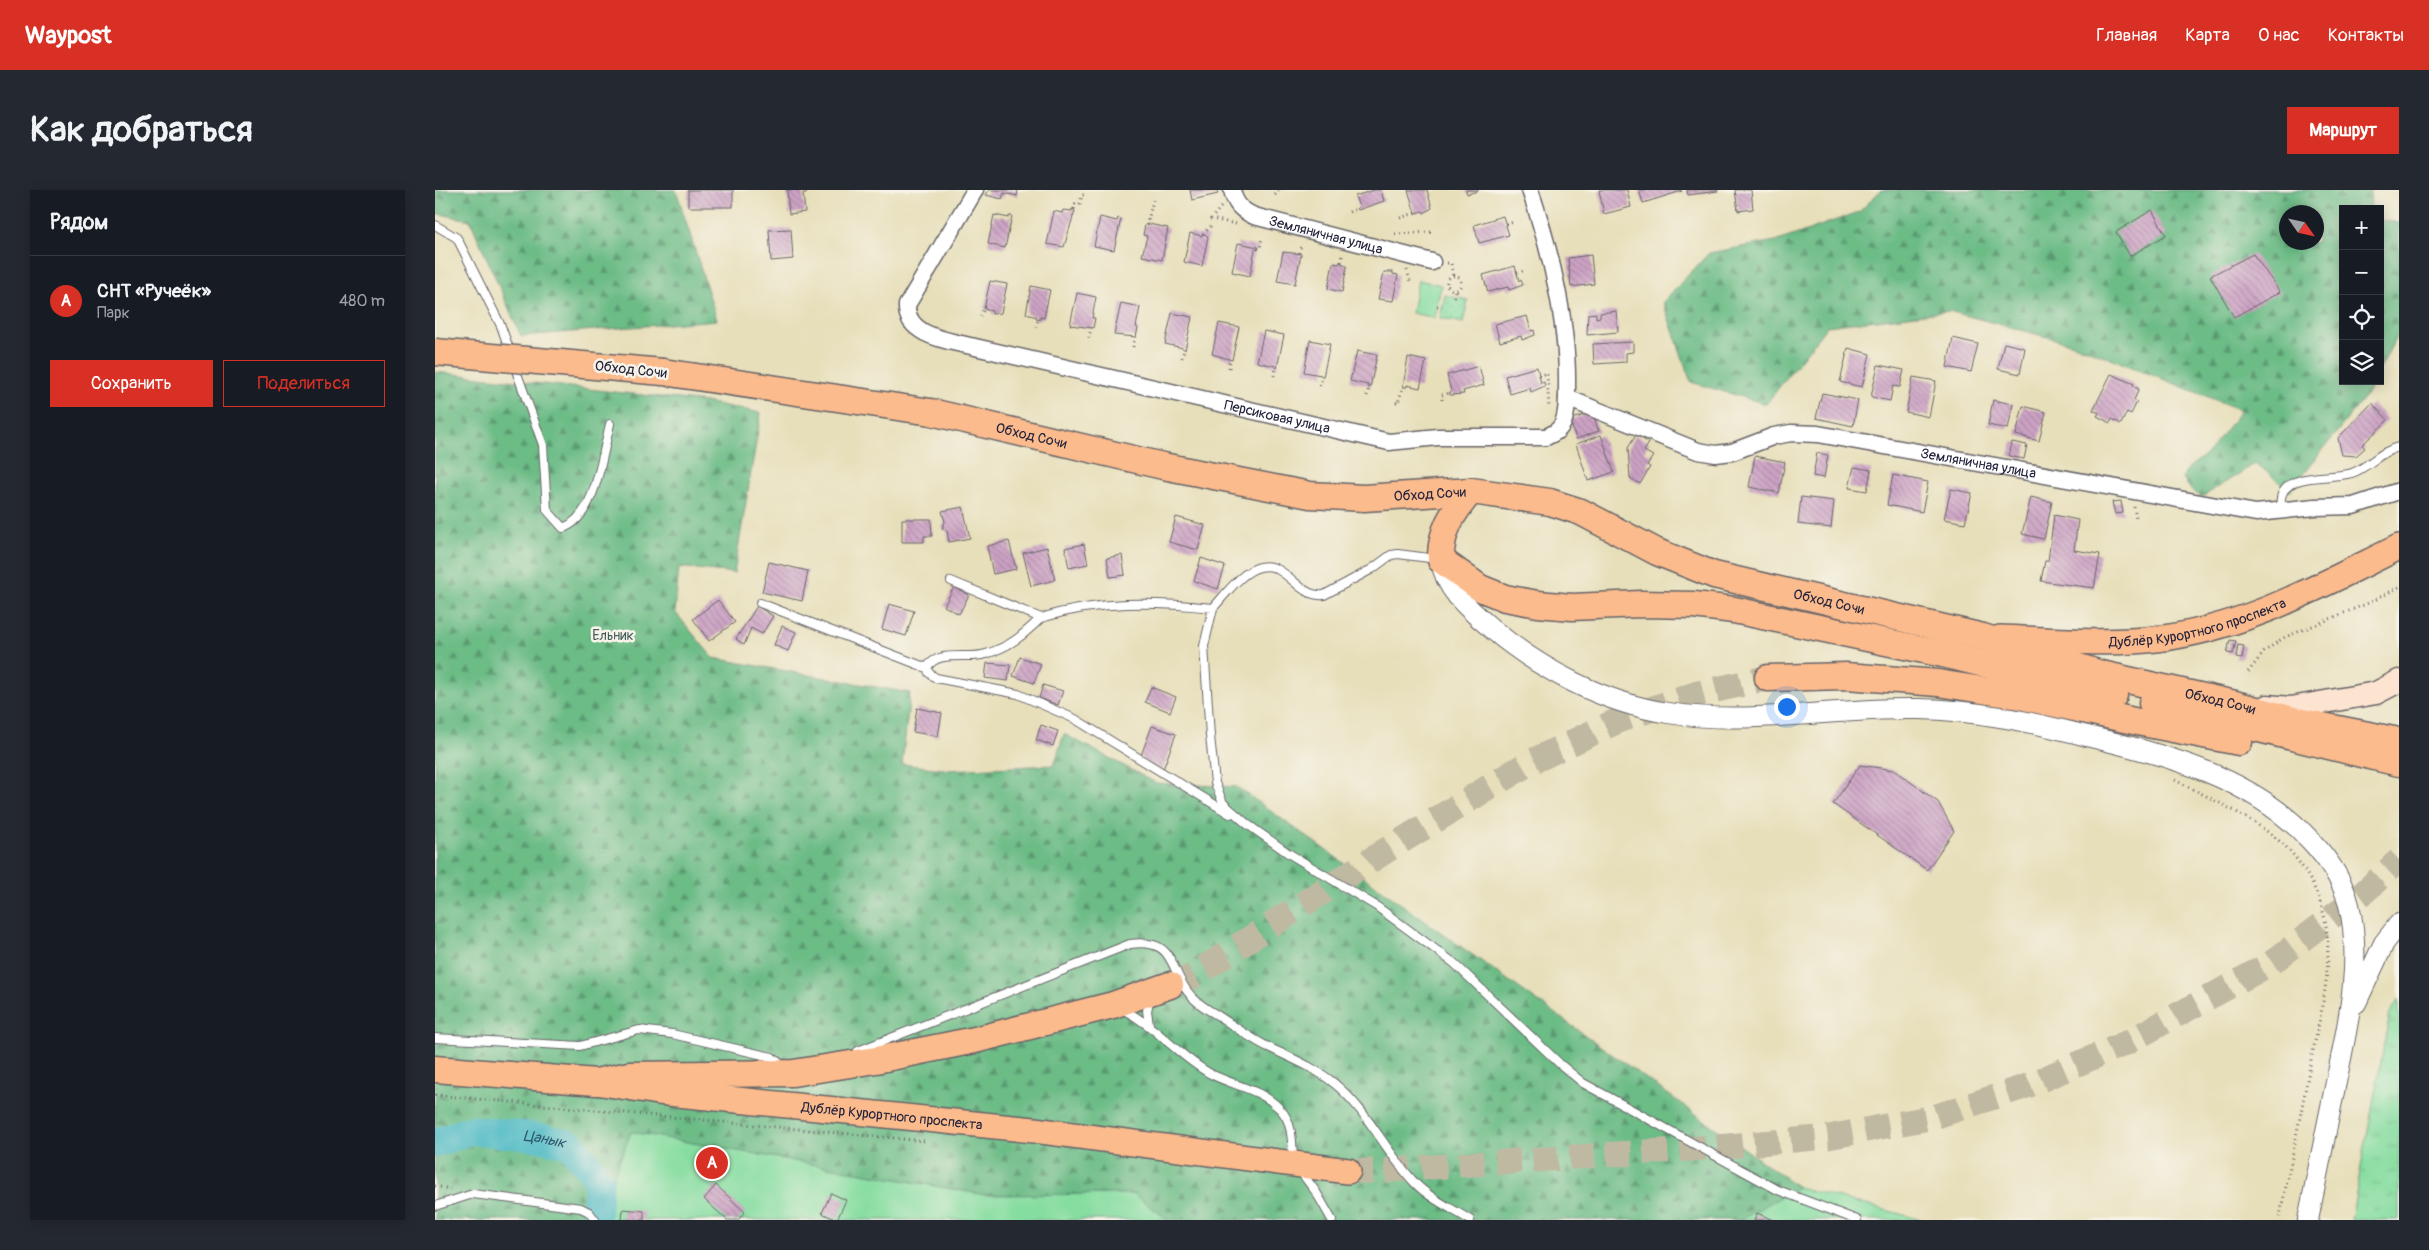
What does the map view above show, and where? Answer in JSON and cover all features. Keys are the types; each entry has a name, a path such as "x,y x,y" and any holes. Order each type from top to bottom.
{"highway":[{"name":"Обход Сочи","path":"435,352 663,372 931,412 1163,466 1310,495 1364,498 1471,491 1541,500 1581,512 1657,552 1714,575 1983,637 2101,674 2297,720 2399,741"},
{"path":"1471,491 1447,522 1440,547 1441,560 1480,588 1514,599 1573,607 1641,604 1695,605 1776,617 1943,654 2399,763"},
{"path":"1768,678 1846,676 1938,683 2019,696 2143,723 2399,774"},
{"path":"596,1082 629,1075 793,1073 875,1060 975,1040 1113,1005 1161,989"},
{"name":"Дублёр Курортного проспекта","path":"435,1069 596,1082"}],"main road":[{"name":"Дублёр Курортного проспекта","path":"1983,637 2113,642 2183,635 2255,615 2399,547"},
{"path":"2235,704 2291,708 2376,693 2399,681"},
{"name":"Дублёр Курортного проспекта","path":"596,1082 658,1092 1034,1130 1294,1162 1348,1171"}],"street":[{"name":"Персиковая улица","path":"975,190 907,305 907,312 911,321 918,329 929,335 1389,442 1493,436 1546,437 1557,432 1563,422 1567,398 1566,342 1562,314 1530,190"},
{"name":"Земляничная улица","path":"1231,190 1237,205 1243,211 1254,216 1432,262"},
{"name":"Земляничная улица","path":"1567,398 1698,451 1716,454 1732,452 1774,436 1791,433 1818,434 2225,509 2256,513 2315,507 2353,506 2399,491"},
{"path":"1441,560 1443,573 1449,586 1485,623 1509,643 1578,684 1599,694 1636,706 1668,713 1721,718 1921,709 1994,715 2045,725 2164,755 2239,785 2282,813 2319,850 2342,885 2348,902 2354,943 2350,1016 2308,1220"},
{"path":"2350,1016 2384,943 2399,924"}],"lane":[{"path":"435,225 457,238 501,326 543,445 547,510 563,528 572,525 591,501 610,424"},
{"path":"2281,511 2282,492 2295,482 2355,472 2385,452 2399,447"},
{"path":"1247,824 1223,803 1215,783 1210,736 1205,646 1213,608 1240,579 1253,570 1265,566 1275,568 1305,591 1317,596 1324,595 1372,569 1391,555 1441,560"},
{"path":"951,581 1041,618"},
{"path":"927,668 937,659 983,655 1015,642 1041,618 1062,612 1156,602 1213,608"},
{"path":"760,603 927,668 929,673 936,678 1018,694 1075,719 1247,824 1288,853 1376,906 1454,963 1559,1064 1583,1083 1778,1190 1857,1220"},
{"path":"853,1053 1130,944 1144,943 1155,945 1163,949 1171,958 1192,998 1247,1035 1316,1071 1334,1083 1351,1099 1412,1180 1424,1192 1470,1220"},
{"path":"1149,1024 1147,1011 1161,989"},
{"path":"1113,1005 1149,1024 1190,1061 1208,1072 1258,1092 1281,1110 1291,1127 1294,1162 1316,1192 1332,1220"},
{"path":"435,1038 580,1046 639,1030 672,1034 773,1057 793,1073 844,1055"},
{"path":"435,1206 473,1194 581,1208 589,1212 595,1220"}],"path":[{"path":"1275,195 1280,190"},
{"path":"1074,209 1075,204 1080,204 1082,195 1084,195"},
{"path":"1147,226 1153,200"},
{"path":"1349,212 1357,209"},
{"path":"1400,218 1415,213"},
{"path":"1506,224 1514,222"},
{"path":"1203,234 1212,225"},
{"path":"1258,248 1260,249 1262,237"},
{"path":"1299,253 1301,246"},
{"path":"1341,262 1343,253"},
{"path":"1517,273 1527,270"},
{"path":"1453,276 1459,277 1461,282 1459,289 1455,290 1450,289 1447,284 1453,276"},
{"path":"1454,297 1455,290"},
{"path":"1437,306 1442,307"},
{"path":"980,316 983,310"},
{"path":"1036,327 1038,320"},
{"path":"1089,338 1091,328"},
{"path":"1133,347 1135,337"},
{"path":"1182,358 1183,350"},
{"path":"1229,368 1230,360"},
{"path":"1274,376 1276,368"},
{"path":"1539,376 1547,373 1549,418"},
{"path":"1320,386 1322,377"},
{"path":"1367,396 1369,387"},
{"path":"1396,402 1398,403 1403,387"},
{"path":"1442,400 1442,395 1449,393"},
{"path":"2248,672 2265,651 2283,638 2371,602 2399,587"},
{"path":"2174,780 2218,802 2268,834 2294,856 2311,880 2321,905 2327,933 2327,982 2279,1220"},
{"path":"435,1095 931,1142"}],"green space":[{"path":"435,190 676,190 717,320 521,336 470,220 435,213"},
{"path":"1881,190 2370,190 2371,205 2339,205 2339,385 2372,385 2367,394 2290,491 2256,463 2202,497 2192,491 2183,479 2186,470 2209,452 2241,410 2074,344 1949,311 1827,326 1766,404 1691,382 1663,302 1709,253 1781,240 1859,212"},
{"path":"2384,221 2399,223 2399,331 2384,361"},
{"path":"1418,280 1441,285 1435,318 1412,313"},
{"path":"1445,295 1468,300 1463,323 1440,318"},
{"name":"Ельник","path":"435,372 705,402 761,413 734,573 679,567 675,612 713,658 910,693 902,764 950,770 1054,765 1064,734 1156,783 1237,787 1798,1187 1740,1220 1168,1220 1134,1194 985,1195 631,1132 607,1194 605,1220 435,1220"},
{"path":"2399,999 2399,1220 2351,1220 2390,1013"},
{"path":"631,1132 985,1195 1134,1194 1168,1220 605,1220 607,1194"},
{"path":"1798,1187 1923,1220 1740,1220"}],"building":[{"path":"688,190 733,190 733,207 688,207"},
{"path":"787,190 806,190 807,193 803,193 805,212 789,214"},
{"path":"989,190 1018,190 1017,196 1004,193 1002,199 986,195"},
{"path":"1190,190 1217,190 1218,194 1192,200"},
{"path":"1374,190 1381,190 1384,201 1358,210 1357,208 1359,207 1355,196"},
{"path":"1408,190 1427,190 1432,208 1424,213 1423,211 1415,213"},
{"path":"1466,190 1478,190 1478,191 1467,194"},
{"path":"1599,190 1627,190 1631,207 1604,214"},
{"path":"1639,190 1681,190 1682,191 1643,203"},
{"path":"1687,190 1718,190 1718,191 1688,195"},
{"path":"1735,190 1751,190 1753,209 1738,211"},
{"path":"1072,209 1075,210 1064,247 1047,244 1054,211 1062,213 1063,210 1072,211"},
{"path":"2152,210 2166,235 2130,256 2116,232"},
{"path":"994,215 1009,218 1009,216 1012,216 1005,248 988,244"},
{"path":"1503,216 1509,235 1479,243 1474,225"},
{"path":"1100,217 1117,221 1118,218 1121,219 1114,250 1094,246"},
{"path":"1149,224 1168,228 1162,260 1142,256 1147,236 1143,235 1145,225"},
{"path":"791,229 793,259 771,261 769,230"},
{"path":"1190,233 1202,236 1202,234 1205,234 1208,237 1202,266 1184,262"},
{"path":"1238,243 1258,247 1258,250 1255,249 1250,276 1232,272"},
{"path":"1283,252 1301,254 1295,284 1277,281"},
{"path":"2253,254 2280,292 2234,317 2210,276"},
{"path":"1591,255 1594,284 1571,287 1568,258"},
{"path":"1340,262 1347,266 1342,292 1328,289 1333,263 1339,264"},
{"path":"1515,266 1519,281 1521,280 1523,285 1509,290 1508,287 1488,292 1483,275"},
{"path":"1384,272 1393,272 1393,274 1398,275 1393,301 1378,299"},
{"path":"990,281 1007,284 1001,313 992,314 992,311 984,309"},
{"path":"1031,286 1050,290 1044,318 1040,317 1040,320 1036,319 1037,317 1026,314"},
{"path":"1077,293 1096,297 1092,318 1095,318 1093,328 1070,325"},
{"path":"1121,303 1140,307 1136,337 1114,335"},
{"path":"1616,311 1618,332 1587,335 1588,314 1596,313 1596,318 1600,317 1600,313"},
{"path":"1172,313 1192,317 1185,350 1165,344"},
{"path":"1527,316 1531,331 1534,330 1535,335 1522,340 1521,336 1500,342 1495,324"},
{"path":"1219,323 1239,327 1232,360 1212,354"},
{"path":"1264,331 1284,335 1277,368 1257,362"},
{"path":"1953,338 1978,344 1971,372 1947,367"},
{"path":"1310,340 1330,344 1323,377 1304,372"},
{"path":"1633,342 1633,352 1626,353 1626,362 1594,364 1593,344"},
{"path":"2004,343 2025,348 2020,374 1998,369"},
{"path":"1848,348 1870,354 1862,387 1840,382"},
{"path":"1357,351 1377,355 1370,388 1368,385 1350,381"},
{"path":"1408,357 1426,361 1420,388 1407,385 1407,387 1403,387"},
{"path":"1878,365 1904,370 1900,387 1893,386 1890,401 1871,397"},
{"path":"1479,366 1484,385 1463,391 1464,394 1450,395 1447,375"},
{"path":"1537,367 1541,383 1544,382 1545,386 1531,392 1530,388 1510,394 1505,376"},
{"path":"2111,374 2134,384 2133,386 2139,389 2134,400 2137,402 2131,414 2127,412 2121,424 2112,419 2110,423 2097,416 2099,413 2093,410"},
{"path":"1913,377 1936,381 1929,417 1906,412"},
{"path":"1822,393 1858,400 1853,426 1816,418"},
{"path":"1993,400 2013,404 2008,429 1988,425"},
{"path":"2372,403 2388,420 2362,445 2365,448 2356,456 2342,455 2338,438"},
{"path":"2023,406 2046,412 2039,441 2016,435"},
{"path":"1592,412 1599,431 1576,439 1570,420"},
{"path":"1601,435 1614,472 1588,481 1576,444"},
{"path":"1636,435 1649,443 1644,451 1653,456 1647,465 1650,467 1640,484 1630,478 1628,448"},
{"path":"2012,442 2027,445 2024,459 2009,456"},
{"path":"1817,453 1828,455 1824,478 1813,476"},
{"path":"1755,456 1785,462 1779,493 1749,487"},
{"path":"1854,467 1871,470 1867,491 1849,488"},
{"path":"1893,475 1928,482 1922,512 1887,505"},
{"path":"1951,489 1972,493 1965,523 1944,519"},
{"path":"1801,497 1834,501 1831,528 1798,524"},
{"path":"2031,497 2052,502 2044,539 2022,534"},
{"path":"2121,501 2123,513 2115,514 2112,502"},
{"path":"963,507 970,538 949,542 947,531 942,528 945,522 942,511"},
{"path":"2054,515 2078,520 2074,550 2100,554 2094,588 2041,581 2045,561 2048,561"},
{"path":"1176,517 1205,525 1198,550 1169,542"},
{"path":"902,519 931,519 932,536 924,536 924,542 902,542"},
{"path":"1009,541 1016,569 993,574 987,546"},
{"path":"1084,544 1088,564 1069,568 1065,548"},
{"path":"1047,547 1055,580 1031,586 1023,553"},
{"path":"1122,555 1125,575 1110,577 1107,558"},
{"path":"1201,558 1225,566 1218,589 1194,581"},
{"path":"769,562 808,571 802,601 762,592"},
{"path":"954,587 969,595 959,614 944,606"},
{"path":"718,600 735,622 709,641 693,619"},
{"path":"889,604 914,611 906,636 882,629"},
{"path":"757,606 773,616 762,634 751,628 744,645 736,639"},
{"path":"782,626 796,632 788,651 774,645"},
{"path":"2230,640 2236,641 2233,654 2227,653"},
{"path":"2238,645 2244,646 2242,659 2236,658"},
{"path":"1020,657 1041,664 1034,683 1013,676"},
{"path":"987,663 1010,665 1008,681 985,678"},
{"path":"1043,685 1063,691 1058,705 1039,698"},
{"path":"1151,687 1176,697 1170,712 1145,702"},
{"path":"917,708 942,713 938,736 913,732"},
{"path":"1041,725 1058,731 1053,746 1036,740"},
{"path":"1152,726 1176,734 1162,772 1140,758"},
{"path":"1860,765 1894,770 1938,802 1954,831 1927,870 1833,804"},
{"path":"716,1185 745,1212 738,1220 727,1220 704,1199"},
{"path":"831,1193 846,1200 837,1220 822,1213"},
{"path":"623,1209 644,1211 644,1220 622,1220"},
{"path":"1757,1213 1773,1220 1754,1220"}],"waterway":[{"name":"Цанык","path":"435,1143 471,1130 537,1137 570,1144 599,1180 596,1220"}],"tunnel":[{"path":"1170,985 1188,979 1385,851 1527,764 1619,720 1696,694 1768,678"},
{"path":"1348,1171 1375,1171 1717,1147 1828,1137 1934,1117 2027,1086 2126,1043 2270,964 2362,894 2399,860"}],"place":[{"name":"СНТ «Ручеёк»","path":"712,1163"}]}
